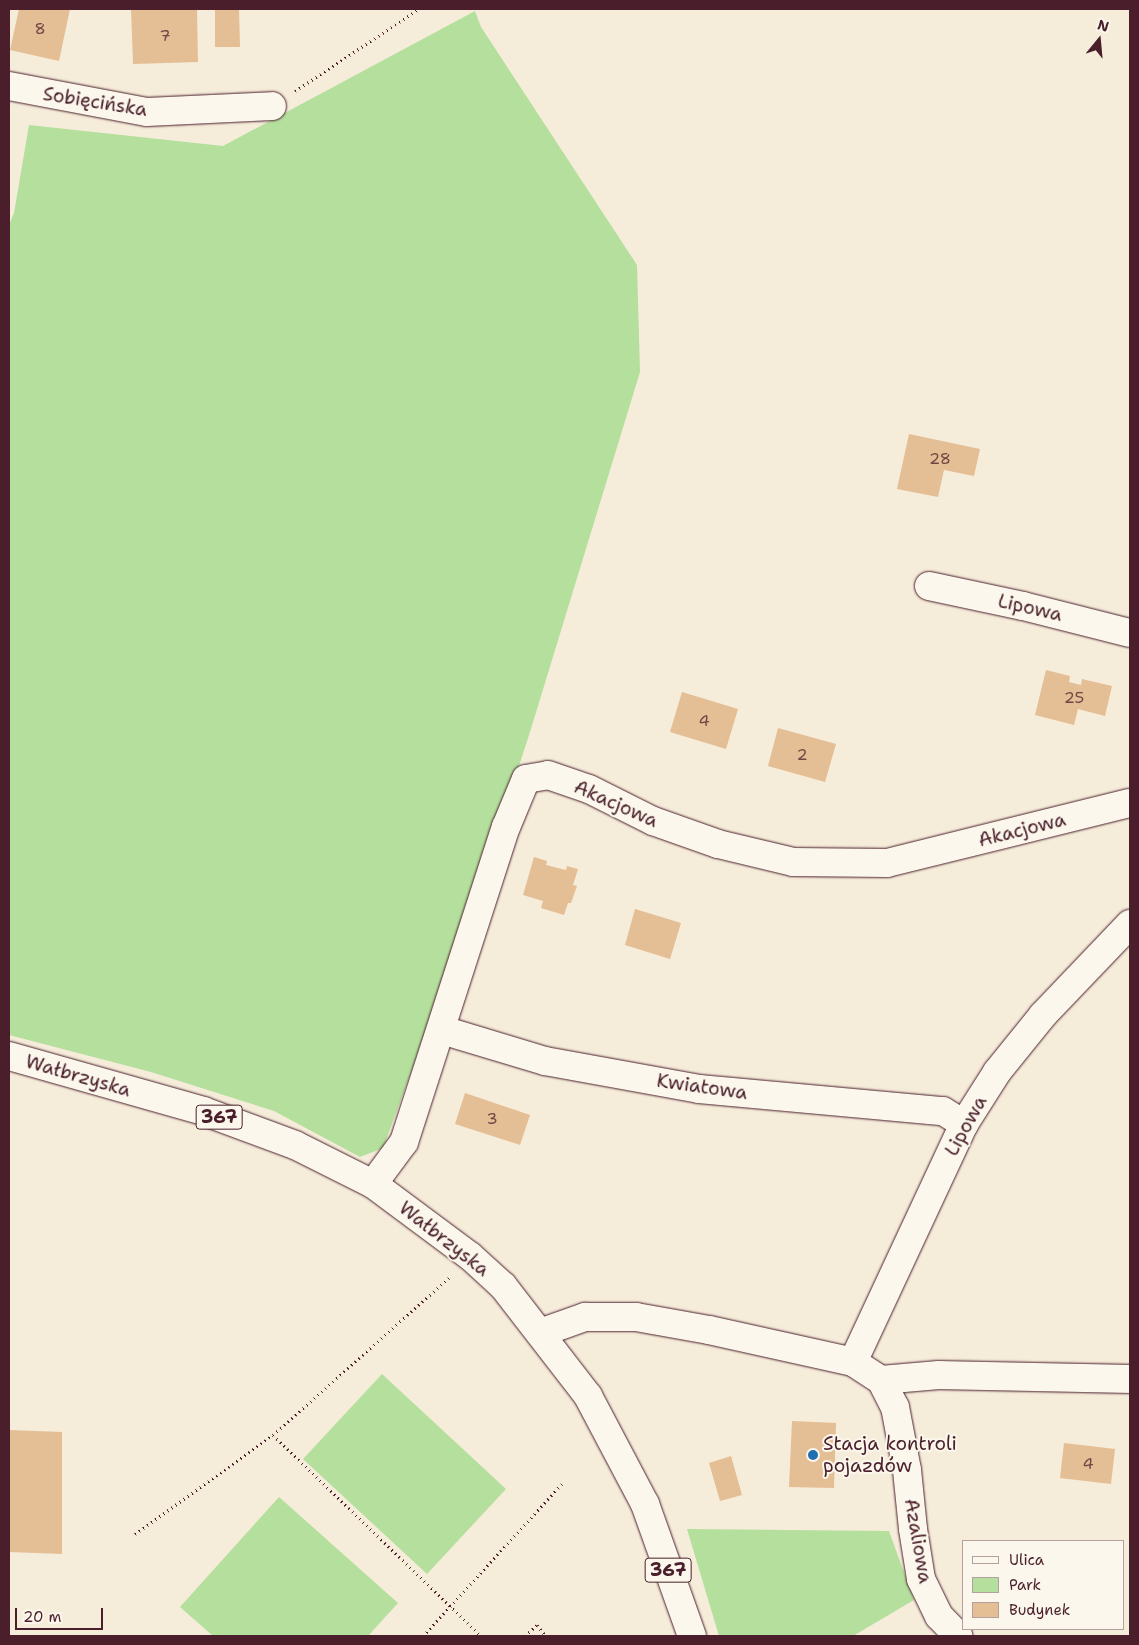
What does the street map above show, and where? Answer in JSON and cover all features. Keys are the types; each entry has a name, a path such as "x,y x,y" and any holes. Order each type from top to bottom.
{"street":[{"name":"Sobięcińska","path":"9,86 147,112 272,106"},
{"name":"Lipowa","path":"929,586 1023,606 1130,633"},
{"name":"Akacjowa","path":"373,1184 404,1142 442,1030 506,827 526,779 548,775 589,789 653,822 718,844 793,862 887,863 1130,803"},
{"name":"Lipowa","path":"853,1362 964,1124 997,1072 1043,1015 1130,924"},
{"name":"Kwiatowa","path":"442,1030 545,1061 699,1090 943,1111 964,1124"},
{"name":"Wałbrzyska","path":"9,1056 203,1111 295,1145 373,1184 470,1256 503,1286 588,1396 645,1504 692,1636"},
{"path":"540,1333 585,1317 636,1317 709,1330 853,1362 881,1380 940,1375 1130,1379"},
{"name":"Azaliowa","path":"881,1380 895,1407 907,1470 913,1529 922,1579 939,1616 958,1636"}],"path":[{"path":"272,106 419,9"},
{"path":"135,1534 273,1436 442,1284 470,1256"},
{"path":"273,1436 481,1636"},
{"path":"424,1636 562,1484"},
{"path":"525,1636 537,1625 546,1636"}],"green space":[{"path":"475,11 481,27 637,265 640,372 530,732 481,883 383,1148 360,1157 274,1111 151,1072 9,1035 9,225 14,213 29,125 223,146"},
{"path":"382,1374 506,1489 427,1574 303,1459"},
{"path":"279,1497 398,1603 368,1636 213,1636 180,1607"},
{"path":"687,1529 889,1531 914,1600 853,1636 719,1636"}],"building":[{"path":"19,9 70,9 59,61 10,50"},
{"path":"131,9 197,9 198,62 133,64"},
{"path":"215,9 239,9 240,47 215,47"},
{"path":"909,434 980,449 974,476 944,470 938,497 897,489"},
{"path":"1046,670 1070,676 1069,682 1081,685 1082,679 1112,686 1105,716 1078,709 1074,725 1035,715"},
{"path":"682,692 738,709 726,749 670,732"},
{"path":"778,728 836,744 825,782 768,766"},
{"path":"534,857 547,861 546,865 566,870 567,866 578,869 573,885 577,886 564,915 541,908 543,901 523,895"},
{"path":"635,909 681,923 670,959 625,945"},
{"path":"465,1093 530,1115 520,1145 455,1124"},
{"name":"Stacja kontroli pojazdów","path":"792,1421 836,1423 834,1488 789,1487"},
{"path":"9,1430 62,1432 62,1554 9,1552"},
{"path":"1064,1443 1115,1449 1111,1484 1060,1478"},
{"path":"731,1456 742,1495 720,1501 709,1463"}],"place":[{"name":"Stacja kontroli pojazdów","path":"813,1455"}]}
